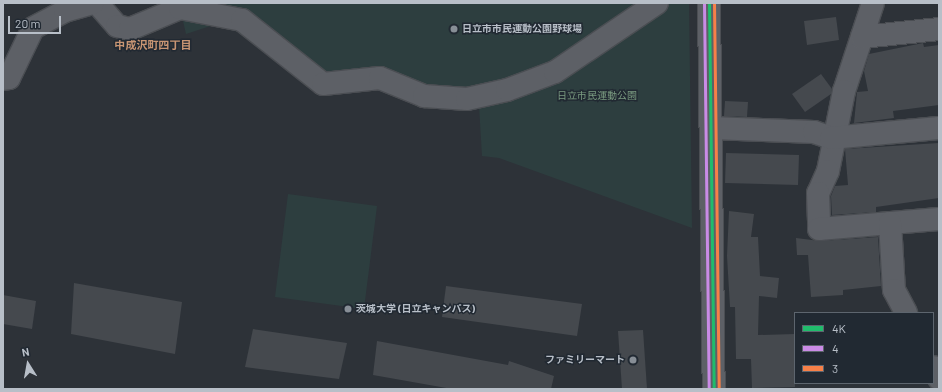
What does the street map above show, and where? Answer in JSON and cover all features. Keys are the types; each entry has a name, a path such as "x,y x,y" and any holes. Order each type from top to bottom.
{"street":[{"path":"3,79 9,78 33,28 65,11 93,3"},
{"path":"97,3 117,26 130,29 179,6 242,20 323,84 380,78 424,96 467,99 507,90 555,72 610,38 657,3"},
{"path":"710,3 714,389"},
{"path":"873,3 832,138 828,171 818,193 819,229 939,219"},
{"path":"862,37 939,29"},
{"path":"712,128 814,132 832,138 939,128"},
{"path":"890,223 894,290 905,312"},
{"path":"934,369 939,379"}],"green space":[{"name":"日立市民運動公園","path":"171,3 689,3 692,228 499,158 482,156 479,105 287,70 232,19 186,34 180,8"},
{"path":"288,194 377,206 364,309 275,297"}],"building":[{"path":"836,17 839,40 807,45 804,21"},
{"path":"923,43 924,47 939,45 939,105 893,111 894,118 854,123 857,92 868,91 864,71 869,54"},
{"path":"821,74 832,89 831,94 805,112 792,94"},
{"path":"725,101 748,102 747,117 724,116"},
{"path":"939,143 939,198 876,207 876,212 832,215 831,196 835,186 848,185 845,149"},
{"path":"726,153 799,155 798,185 725,183"},
{"path":"729,211 754,214 751,237 758,237 760,276 779,278 777,298 759,296 758,335 794,334 795,387 752,388 751,359 736,359 735,307 730,307 727,256"},
{"path":"878,237 881,286 843,290 843,295 811,297 808,255 797,255 796,238 820,241"},
{"path":"74,283 182,302 175,354 71,334"},
{"path":"446,286 582,304 577,336 442,317"},
{"path":"3,295 36,301 32,329 3,324"},
{"path":"253,329 347,343 339,379 245,367"},
{"name":"ファミリーマート","path":"643,330 647,389 622,389 618,331"},
{"path":"377,341 508,365 509,361 554,376 551,389 452,389 373,375"}],"transit line":[{"name":"4","path":"704,3 709,389"},
{"name":"4K","path":"709,3 714,389"},
{"name":"3","path":"714,3 719,389"}],"place":[{"name":"日立市市民運動公園野球場","path":"454,29"},
{"name":"茨城大学 (日立キャンパス)","path":"348,309"},
{"name":"ファミリーマート","path":"633,360"}],"district":[{"name":"中成沢町四丁目","path":"153,45"}]}
